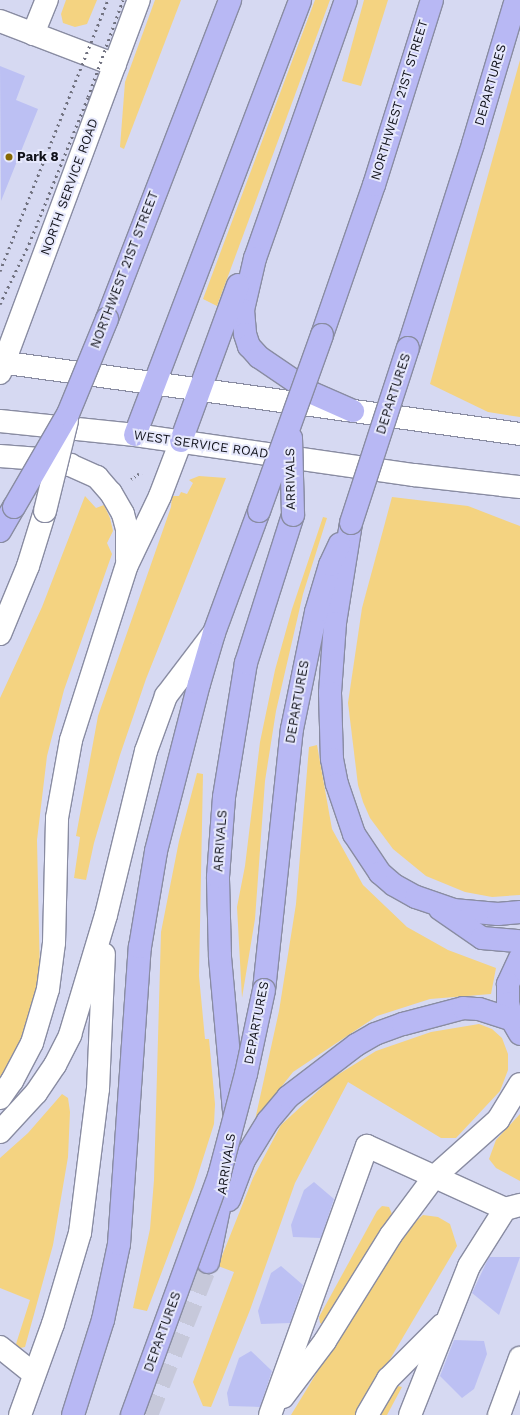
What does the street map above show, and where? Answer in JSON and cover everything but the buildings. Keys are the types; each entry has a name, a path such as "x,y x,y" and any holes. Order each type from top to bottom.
{"main road":[{"name":"NORTHWEST 21ST STREET","path":"0,531 68,414 107,319 230,0"},
{"path":"135,435 300,0"},
{"path":"346,0 255,258 243,310 249,346 280,374 312,393 353,410"},
{"name":"NORTHWEST 21ST STREET","path":"290,427 374,185 432,0"},
{"name":"DEPARTURES","path":"132,1415 219,1176 239,1104 264,990 276,900 286,768 299,687 330,565 351,523 408,348 516,0"},
{"path":"181,441 235,289 255,258"},
{"path":"73,1415 103,1320 119,1244 127,1152 135,999 146,900 186,729 214,633 290,427"},
{"name":"ARRIVALS","path":"290,427 293,515 246,663 224,797 218,876 220,956 234,1110 227,1169 208,1262 252,1142 288,1097 333,1060 375,1034 428,1016 463,1008 479,1009 516,1027"},
{"path":"351,523 336,623 330,693 332,759 337,784 351,828 371,862 394,885 433,904 482,938 520,941"},
{"path":"433,904 453,910 498,914 520,912"},
{"path":"516,1027 508,1002 508,984 520,958"}],"street":[{"path":"33,34 47,0"},
{"name":"NORTH SERVICE ROAD","path":"2,366 139,0"},
{"path":"0,21 115,64"},
{"path":"2,366 154,383 520,434"},
{"path":"0,634 28,566 45,511 68,414"},
{"name":"WEST SERVICE ROAD","path":"0,421 135,435 414,475 520,487"},
{"path":"0,1098 12,1081 32,1043 45,1007 54,943 55,862 61,785 83,698 127,565 160,496 181,441"},
{"path":"0,456 40,458 70,465 97,477 111,493 123,514 127,529 127,565"},
{"path":"0,1132 36,1092 55,1064 70,1035 106,915 137,785 166,696 214,633"},
{"path":"20,1415 68,1278 80,1233 98,1089 106,915"},
{"path":"270,1415 325,1341 392,1235 434,1177 498,1120 520,1084"},
{"path":"270,1415 367,1146 434,1177 513,1207 469,1266 410,1415"},
{"path":"367,1415 388,1379 448,1319"},
{"path":"0,1347 34,1374"},
{"path":"499,1415 520,1358"}],"shaded area":[{"path":"0,0 520,0 520,1415 0,1415"},
{"path":"66,0 97,0 87,24 75,27 63,23 61,14"},
{"path":"155,0 181,0 124,149 120,147 125,82"},
{"path":"315,0 330,0 217,306 203,299"},
{"path":"364,0 388,0 361,86 342,81"},
{"path":"520,60 520,417 488,412 430,384"},
{"path":"199,476 226,478 146,679 120,755 94,843 86,880 74,878 80,837 76,836 98,716 171,507 172,496 179,496 181,492 187,494 193,483 189,480"},
{"path":"85,496 96,508 104,505 110,518 113,531 107,543 112,554 64,690 47,756 37,840 40,978 20,1047 0,1079 0,698 42,607"},
{"path":"392,497 468,506 520,526 520,895 492,897 465,892 426,876 393,849 370,818 363,802 358,785 348,703 362,608"},
{"path":"323,517 327,518 303,594 276,711 265,781 255,919 242,998 237,907 245,866 260,742 275,670 292,609"},
{"path":"317,745 332,829 363,885 407,927 448,950 496,968 491,994 430,999 377,1016 293,1072 255,1120 279,1011 296,904 309,747"},
{"path":"197,773 203,774 199,976 205,1039 209,1039 215,1104 214,1124 194,1187 147,1311 133,1308 150,1229 154,1180 161,932 179,841"},
{"path":"479,1024 492,1029 502,1038 508,1054 508,1070 500,1091 456,1138 441,1138 348,1082 295,1183 250,1310 211,1407 203,1406 193,1382 234,1272 218,1266 253,1178 281,1125 331,1079 376,1051 431,1032"},
{"path":"62,1094 68,1098 70,1112 68,1157 53,1245 25,1347 20,1348 16,1344 30,1300 0,1288 0,1158 28,1133"},
{"path":"520,1114 520,1181 496,1168 489,1159 496,1140"},
{"path":"382,1206 389,1207 392,1214 324,1325 320,1323 319,1317 377,1211"},
{"path":"423,1215 438,1217 450,1224 457,1246 357,1415 291,1415 400,1236"},
{"path":"394,1385 402,1387 387,1415 376,1415"}],"tunnel":[{"path":"147,1415 208,1262"}],"railway":[{"path":"0,271 108,0"},
{"path":"0,304 29,244 88,97 123,0"}],"place":[{"name":"Park 8","path":"9,157"}]}
